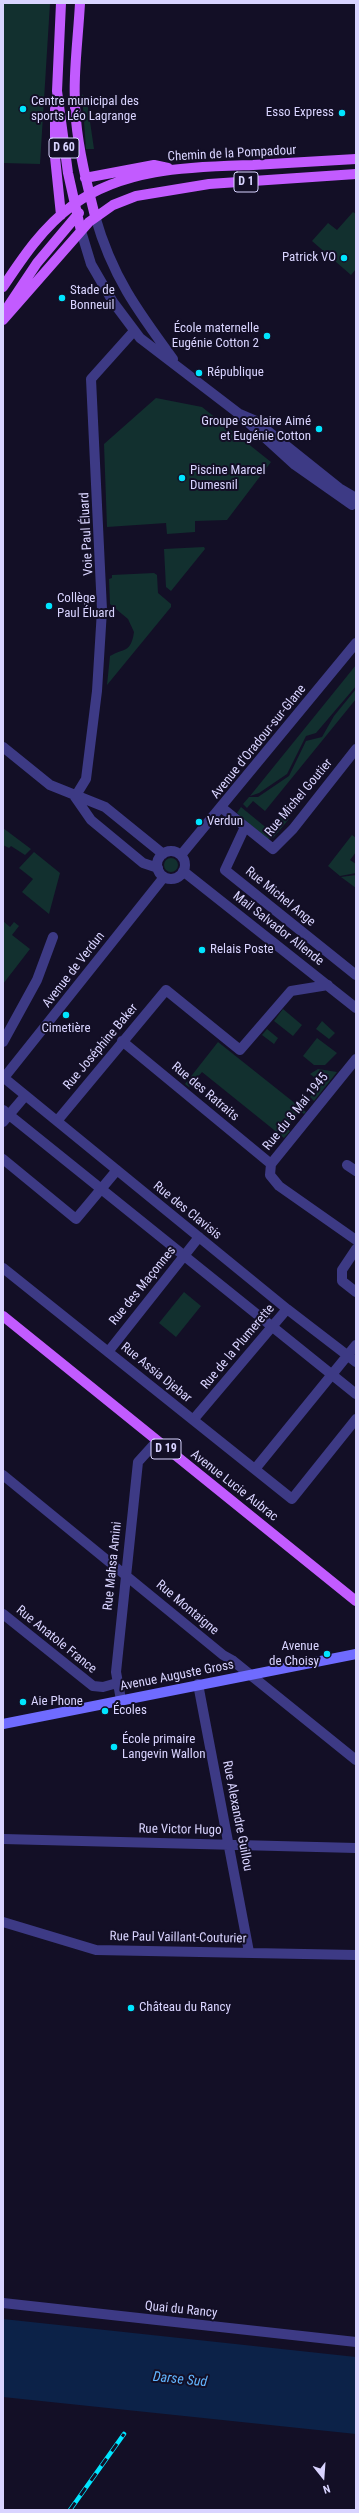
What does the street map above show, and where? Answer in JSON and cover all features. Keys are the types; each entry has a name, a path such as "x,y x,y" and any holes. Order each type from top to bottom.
{"main road":[{"name":"D 60","path":"61,3 57,91 74,204 81,231"},
{"name":"D 60","path":"80,3 75,91 76,119 85,178 95,216"},
{"path":"57,91 53,128 61,214"},
{"name":"Chemin de la Pompadour","path":"89,196 118,182 170,168 356,159"},
{"path":"85,178 154,165 170,168"},
{"name":"D 1","path":"3,320 95,216 113,205 136,196 209,184 356,174"},
{"path":"3,314 37,263 77,216 89,196"},
{"name":"D 1","path":"3,287 48,227 74,204 89,196"},
{"name":"Avenue Lucie Aubrac","path":"3,1316 356,1601"}],"street":[{"path":"95,216 101,240 127,294 180,368"},
{"path":"81,231 87,255 113,302 140,338 238,414 254,420 339,488 355,504"},
{"name":"Voie Paul Éluard","path":"75,797 86,779 102,644 102,572 91,379 134,331"},
{"name":"Avenue d'Oradour-sur-Glane","path":"181,855 222,808 356,643"},
{"path":"3,747 50,785 75,797 91,800 105,807 163,854"},
{"name":"Rue Michel Goutier","path":"222,808 274,849 356,750"},
{"path":"75,797 91,820 143,863 172,879 183,872 185,863 181,855 172,851 163,854 158,860 161,872"},
{"name":"Rue Michel Ange","path":"245,827 225,870 356,975"},
{"name":"Avenue de Verdun","path":"3,1078 161,872"},
{"name":"Mail Salvador Allende","path":"183,872 356,1008"},
{"path":"3,1042 37,980 53,937"},
{"name":"Rue Joséphine Baker","path":"57,1121 122,1041 166,990 240,1050 291,991 328,985"},
{"name":"Rue des Ratraits","path":"122,1041 271,1164"},
{"name":"Rue du 8 Mai 1945","path":"356,1059 271,1164 270,1175 279,1186 356,1240"},
{"name":"Rue des Clavisis","path":"3,1078 287,1309 356,1362"},
{"path":"25,1096 5,1116 101,1189 356,1394"},
{"path":"3,1159 76,1218 117,1170"},
{"path":"347,1164 356,1171"},
{"name":"Rue des Maçonnes","path":"108,1352 199,1237"},
{"path":"356,1249 342,1270 342,1281 356,1292"},
{"name":"Rue Assia Djebar","path":"3,1268 292,1499 356,1418"},
{"name":"Rue de la Plumerette","path":"193,1420 287,1309"},
{"path":"255,1469 356,1345"},
{"name":"Rue Mahsa Amini","path":"121,1700 116,1672 125,1573 138,1462 157,1441"},
{"name":"Rue Montaigne","path":"3,1475 356,1760"},
{"name":"Rue Anatole France","path":"3,1614 93,1686 103,1687 117,1683"},
{"name":"Avenue Auguste Gross","path":"3,1724 198,1684 356,1654"},
{"name":"Rue Alexandre Guillou","path":"198,1684 249,1952"},
{"name":"Rue Victor Hugo","path":"3,1840 356,1848"},
{"name":"Rue Paul Vaillant-Couturier","path":"3,1922 96,1950 356,1955"},
{"name":"Quai du Rancy","path":"3,2303 356,2342"}],"green space":[{"name":"Centre municipal des sports Léo Lagrange","path":"3,3 50,3 40,164 3,163"},
{"path":"82,94 87,101 94,149 86,149"},
{"name":"Patrick VO","path":"353,212 356,214 356,269 351,275 312,241 328,223 337,230"},
{"name":"Piscine Marcel Dumesnil","path":"156,398 202,407 271,462 227,520 195,521 195,532 167,534 166,523 107,527 104,444"},
{"path":"204,547 205,549 171,591 166,587 164,549"},
{"path":"154,573 157,575 158,593 171,604 171,607 107,685 110,656 129,647 133,639 134,632 128,619 110,604 109,579 112,578 112,575"},
{"path":"356,665 356,686 316,733 306,736 287,774 259,793 250,796"},
{"path":"356,689 356,699 265,811 253,801 247,808 243,804 249,797 258,797 289,776 306,741 322,737 334,716"},
{"path":"241,807 269,830 283,813 289,819 273,838 267,839 237,813"},
{"path":"3,828 31,849 25,855 11,846 9,848 3,845"},
{"path":"352,835 356,838 356,852 350,860 356,864 356,873 340,876 328,866"},
{"path":"34,852 60,873 49,914 22,892 33,879 19,868"},
{"path":"168,858 174,858 178,862 178,868 174,872 168,872 164,868 164,862"},
{"path":"356,875 356,888 341,877"},
{"path":"3,921 10,927 14,922 19,926 12,935 30,949 3,984"},
{"path":"283,1009 302,1025 293,1036 274,1021"},
{"path":"322,1021 335,1033 329,1039 316,1029"},
{"path":"267,1029 278,1038 274,1044 262,1035"},
{"path":"317,1038 337,1053 325,1065 314,1065 303,1056"},
{"path":"218,1042 306,1112 304,1114 300,1111 286,1128 290,1131 284,1138 202,1072 189,1087 185,1084"},
{"path":"318,1069 337,1072 314,1101 310,1097 322,1083 310,1074"},
{"path":"184,1292 201,1306 176,1337 159,1323"}],"water":[{"name":"Darse Sud","path":"3,2319 356,2357 356,2434 3,2397"}],"railway":[{"path":"70,2510 124,2434"}],"place":[{"name":"Centre municipal des sports Léo Lagrange","path":"23,109"},
{"name":"Esso Express","path":"342,113"},
{"name":"Patrick VO","path":"344,258"},
{"name":"Stade de Bonneuil","path":"62,298"},
{"name":"École maternelle Eugénie Cotton 2","path":"267,336"},
{"name":"République","path":"199,373"},
{"name":"Groupe scolaire Aimé et Eugénie Cotton","path":"319,429"},
{"name":"Piscine Marcel Dumesnil","path":"182,478"},
{"name":"Collège Paul Éluard","path":"49,606"},
{"name":"Verdun","path":"199,822"},
{"name":"Relais Poste","path":"202,950"},
{"name":"Cimetière","path":"66,1015"},
{"name":"Avenue de Choisy","path":"327,1654"},
{"name":"Aie Phone","path":"23,1702"},
{"name":"Écoles","path":"105,1711"},
{"name":"École primaire Langevin Wallon","path":"114,1747"},
{"name":"Château du Rancy","path":"131,2008"}]}
